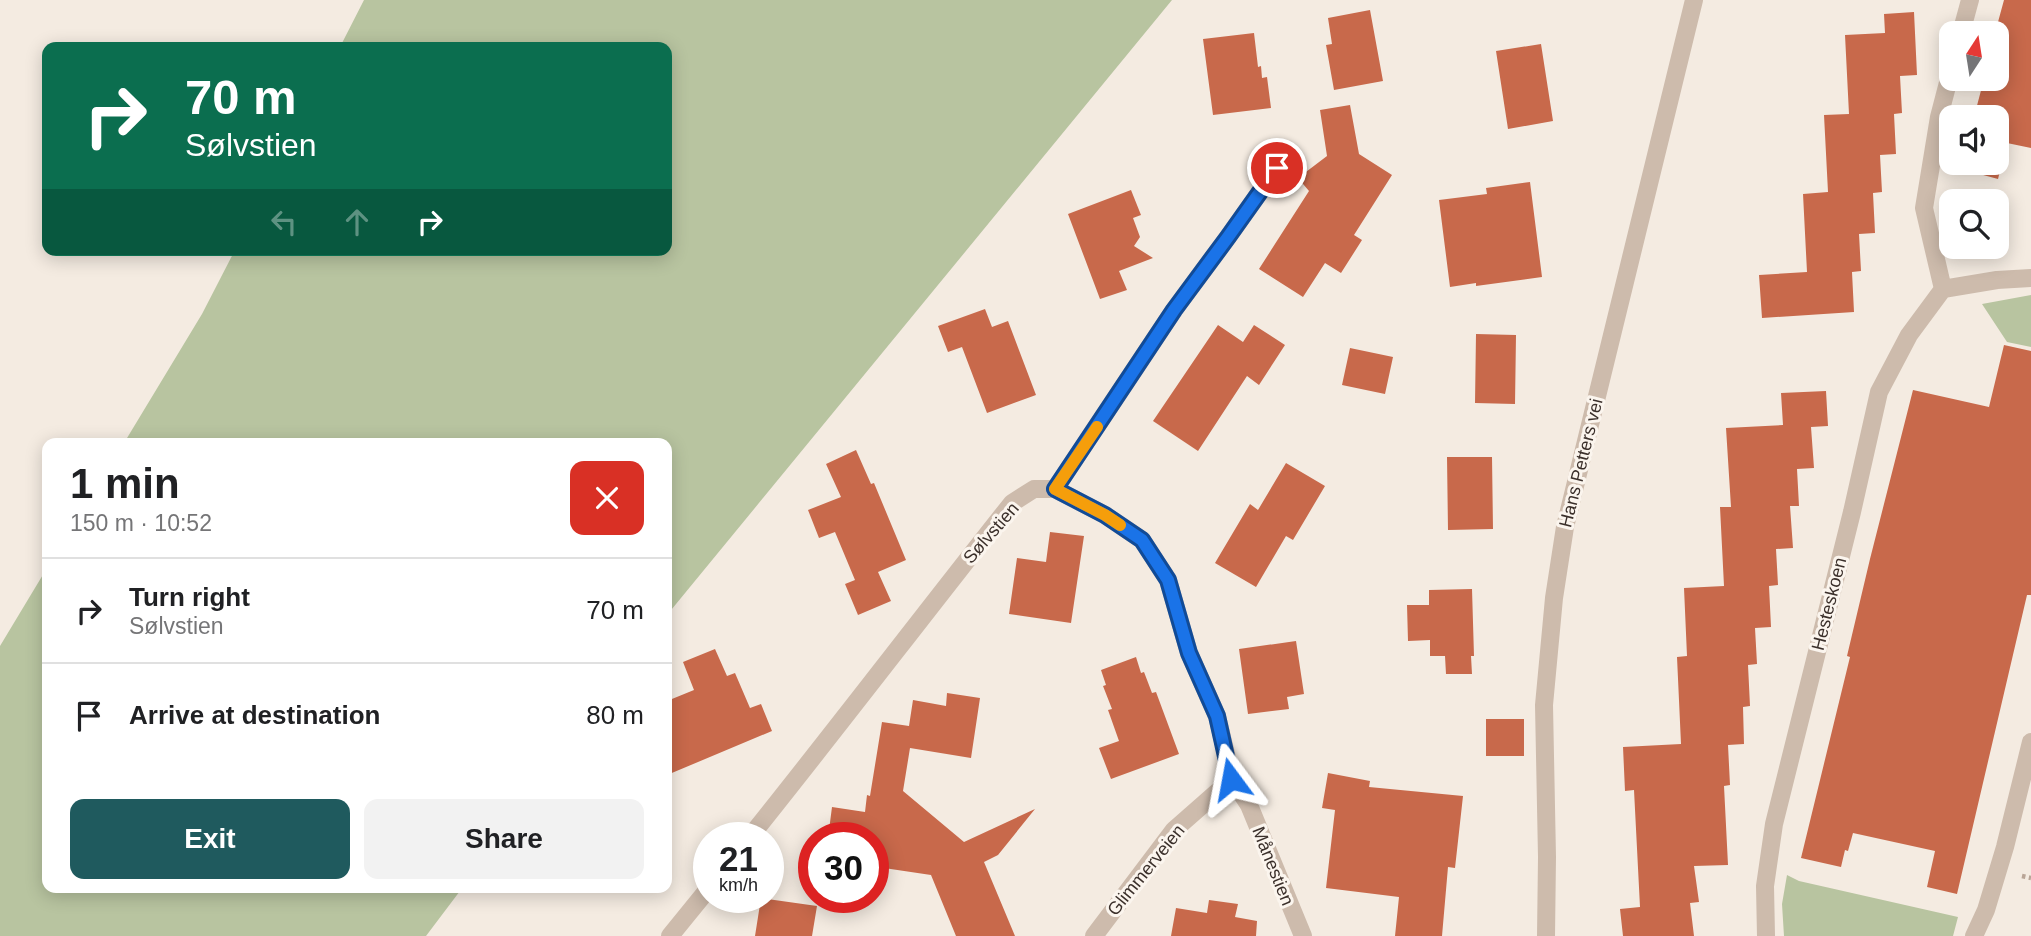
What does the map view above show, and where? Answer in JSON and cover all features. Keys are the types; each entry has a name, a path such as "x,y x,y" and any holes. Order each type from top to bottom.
{"street":[{"name":"Hans Petters vei","path":"1546,936 1544,705 1554,598 1563,539 1694,0"},
{"path":"1964,21 1970,0"},
{"path":"1946,91 1924,208 1943,289 1997,280 2031,278"},
{"path":"1055,489 1174,310 1277,168"},
{"name":"Hesteskoen","path":"1766,936 1765,886 1774,824 1852,512 1879,392 1909,335 1943,289"},
{"name":"Sølvstien","path":"762,822 1012,503 1034,489 1055,489"},
{"name":"Månestien","path":"1055,489 1105,515 1142,540 1168,580 1189,653 1217,716 1231,779 1248,805 1303,936"},
{"path":"1974,936 1991,892 2031,742"},
{"name":"Glimmerveien","path":"1094,936 1174,830 1231,779"},
{"path":"670,936 693,908"}],"green space":[{"path":"364,0 1172,0 672,609 672,438 127,438 202,314 232,256 672,256 672,42 343,42"},
{"path":"2031,295 2031,347 2007,342 1982,304"},
{"path":"42,576 42,893 458,893 426,936 0,936 0,646"},
{"path":"1787,875 1799,881 1958,917 1953,936 1784,936 1782,904"}],"building":[{"path":"2004,0 2031,0 2031,148 2009,143 2009,105 1977,105 1981,91 2009,91 2009,21 1998,21"},
{"path":"1370,10 1383,81 1334,90 1326,45 1332,44 1328,18"},
{"path":"1914,12 1917,75 1900,76 1902,113 1894,114 1896,154 1880,155 1882,192 1873,193 1875,233 1859,234 1861,271 1852,272 1854,312 1762,318 1759,275 1807,272 1803,194 1828,192 1824,115 1849,114 1845,35 1885,33 1884,14"},
{"path":"1254,33 1258,67 1261,66 1262,78 1267,77 1271,108 1213,115 1203,39"},
{"path":"1541,44 1553,121 1508,129 1496,51"},
{"path":"1350,105 1359,154 1392,175 1354,235 1362,240 1341,273 1325,263 1303,297 1259,269 1309,191 1298,178 1327,156 1320,110"},
{"path":"1983,175 1999,175 1998,179"},
{"path":"1530,182 1542,277 1450,287 1439,200 1487,194 1486,188"},
{"path":"1131,190 1141,215 1133,218 1140,237 1134,246 1153,258 1119,271 1127,290 1100,299 1068,214"},
{"path":"985,309 992,327 1008,321 1036,395 987,413 962,347 948,352 938,326"},
{"path":"1218,325 1243,342 1254,325 1285,345 1259,385 1247,376 1198,451 1153,421"},
{"path":"1476,334 1516,335 1515,404 1475,403"},
{"path":"2004,345 2031,351 2031,595 2027,595 1957,894 1927,887 1935,851 1853,833 1841,867 1801,858 1850,657 1847,656 1870,559 1913,390 1989,407"},
{"path":"1350,348 1393,357 1385,394 1342,385"},
{"path":"1826,391 1828,426 1811,427 1814,468 1797,469 1799,506 1790,506 1793,548 1776,549 1778,585 1769,586 1771,627 1755,628 1757,664 1748,665 1750,706 1743,707 1744,744 1728,745 1730,785 1724,786 1728,865 1694,866 1699,902 1690,903 1694,936 1623,936 1620,909 1640,907 1634,790 1625,791 1623,747 1681,744 1677,657 1687,656 1684,588 1724,586 1720,507 1731,507 1726,428 1783,425 1781,393"},
{"path":"856,450 871,484 874,483 906,560 878,572 891,601 858,615 845,584 855,580 835,532 819,538 808,510 841,497 826,464"},
{"path":"1447,457 1492,457 1493,529 1448,530"},
{"path":"1286,463 1325,486 1293,540 1286,536 1256,587 1215,563 1250,504 1258,510"},
{"path":"1050,532 1084,536 1071,623 1009,614 1017,558 1046,562"},
{"path":"1472,589 1472,674 1446,674 1445,656 1430,656 1430,640 1408,641 1407,605 1429,605 1429,590"},
{"path":"1296,641 1304,694 1287,697 1289,709 1248,714 1239,649"},
{"path":"715,649 727,676 735,673 750,708 761,704 772,731 672,773 672,699 694,690 683,662"},
{"path":"1136,657 1152,693 1156,692 1179,754 1111,779 1099,748 1119,741 1108,710 1112,709 1103,686 1106,685 1101,670"},
{"path":"947,693 980,698 971,758 910,748 903,791 964,842 1035,809 998,855 984,862 1015,936 956,936 931,875 889,869 889,822 830,822 832,807 865,812 882,722 909,726 913,700 946,706"},
{"path":"1486,719 1524,719 1524,756 1486,756"},
{"path":"1328,773 1370,781 1369,787 1463,796 1455,868 1448,867 1442,936 1395,936 1399,897 1326,888 1335,810 1322,808"},
{"path":"1209,900 1238,904 1235,917 1257,921 1256,936 1171,936 1176,908 1207,913"},
{"path":"784,901 798,903 798,913 816,913 812,936 755,936 759,913 784,913"}],"slow traffic":[{"path":"1097,427 1055,489 1120,525"}],"route":[{"path":"1231,779 1217,716 1189,653 1168,580 1142,540 1105,515 1055,489 1174,310 1277,168"}]}
